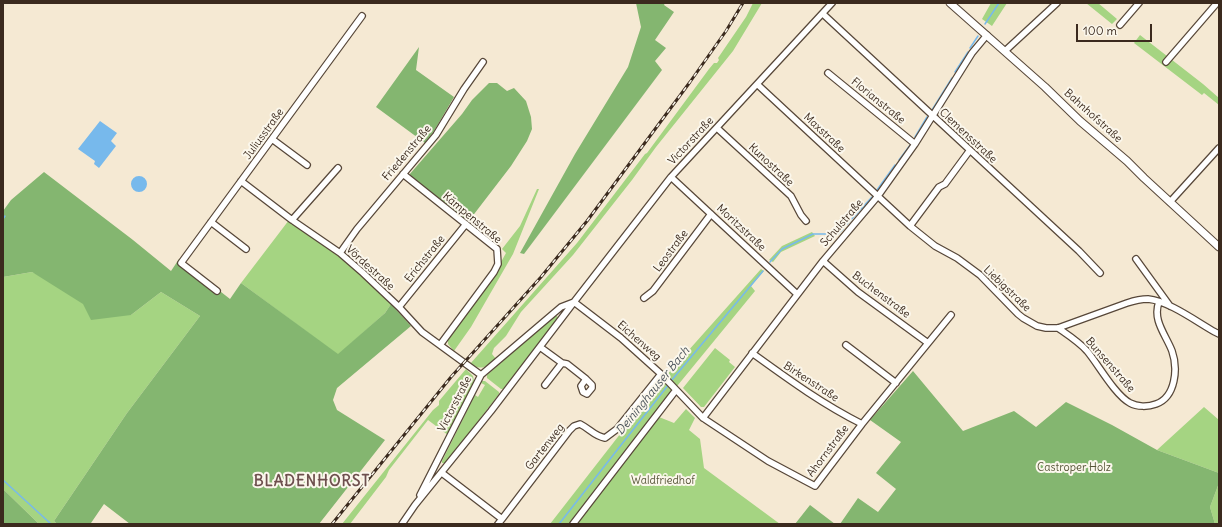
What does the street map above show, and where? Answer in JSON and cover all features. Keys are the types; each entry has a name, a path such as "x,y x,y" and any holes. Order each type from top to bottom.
{"main road":[{"name":"Bahnhofstraße","path":"950,3 1045,87 1080,121 1127,161 1219,247"}],"street":[{"name":"Victorstraße","path":"402,524 415,505 540,347 671,177 758,85 832,3"},
{"path":"1004,51 1057,3"},
{"path":"1120,25 1139,3"},
{"path":"1166,62 1217,3"},
{"name":"Clemensstraße","path":"823,14 1079,251 1100,273"},
{"name":"Juliusstraße","path":"217,291 181,263 362,16"},
{"name":"Schulstraße","path":"703,418 823,261 878,196 915,144 972,53 987,35"},
{"name":"Friedenstraße","path":"340,253 357,229 436,135 482,62"},
{"name":"Florianstraße","path":"828,73 915,144"},
{"name":"Maxstraße","path":"758,85 878,196"},
{"name":"Kunostraße","path":"717,128 791,196 801,215 806,221"},
{"path":"272,139 307,165"},
{"path":"1170,202 1219,148"},
{"path":"910,226 939,187 945,184 970,150"},
{"path":"292,220 338,168"},
{"name":"Kämpenstraße","path":"403,174 497,249 498,264 494,272 440,345"},
{"name":"Moritzstraße","path":"671,177 797,294"},
{"name":"Vördestraße","path":"241,181 292,220 340,253 363,273 422,332 481,375"},
{"name":"Liebigstraße","path":"878,196 910,226 935,246 957,258 980,275 1022,318 1037,326 1058,328 1137,300 1148,299 1170,306 1219,334"},
{"name":"Leostraße","path":"644,298 653,291 711,214"},
{"path":"211,222 246,249"},
{"name":"Erichstraße","path":"399,308 466,224"},
{"name":"Liebigstraße","path":"1136,259 1170,306"},
{"name":"Buchenstraße","path":"823,261 858,292 928,343"},
{"name":"Victorstraße","path":"415,505 481,375 561,307 574,302"},
{"name":"Eichenweg","path":"574,302 621,338 661,374 703,418"},
{"name":"Bunsenstraße","path":"1058,328 1086,350 1126,401 1131,404 1147,406 1156,404 1161,402 1170,393 1173,387 1174,373 1172,352 1158,321 1157,312 1159,302"},
{"name":"Ahornstraße","path":"703,418 768,461 815,486 862,424 951,315"},
{"path":"846,345 896,383"},
{"path":"540,347 562,363 567,364 586,379"},
{"name":"Birkenstraße","path":"752,353 802,390 841,414 862,424"},
{"path":"545,385 562,363"},
{"name":"Gartenweg","path":"443,471 500,522 574,426 580,424 598,437 605,438 617,429 661,374"},
{"path":"572,524 676,390"},
{"path":"437,463 443,471"}],"green space":[{"path":"636,3 665,3 664,5 674,12 655,40 666,48 655,61 662,70 524,254 520,253 575,154 628,67 641,27"},
{"path":"753,3 762,3 733,51 656,147 573,255 521,312 506,336 494,348 492,354 496,359 481,368 470,364 577,243 647,153 709,69 714,63 717,63 719,60 718,58 746,17"},
{"path":"991,3 1007,3 992,26 982,19"},
{"path":"1086,3 1098,3 1117,19 1112,24"},
{"path":"1140,35 1219,98 1219,105 1204,93 1202,95 1134,43"},
{"path":"419,47 416,70 454,97 434,131 425,143 376,107"},
{"path":"489,83 497,83 507,91 514,88 526,101 531,117 532,129 527,141 511,166 468,222 409,175 462,114 472,100"},
{"path":"44,172 171,271 179,259 230,299 241,283 338,354 385,313 391,304 411,326 337,388 333,400 337,410 385,440 319,524 130,524 104,504 91,523 57,524 54,521 127,413 200,316 161,292 131,315 91,320 83,304 32,272 3,277 3,211 11,200"},
{"path":"537,189 539,189 513,254 471,327 454,351 448,344 450,336 496,271 506,253 502,249 520,226"},
{"path":"289,220 364,277 391,304 385,313 338,355 241,283"},
{"path":"812,232 815,236 781,252 773,262 769,260 782,246"},
{"name":"Waldfriedhof","path":"761,269 764,271 751,286 755,291 655,413 659,417 674,423 686,409 695,418 689,430 700,439 704,468 780,524 550,524 663,379"},
{"path":"32,272 131,315 161,292 200,316 127,413 54,521 57,524 39,524 3,489 3,277"},
{"path":"554,316 557,316 558,319 503,389 487,378 487,375"},
{"path":"715,348 730,360 729,362 735,367 704,407 701,407 683,388"},
{"path":"466,369 473,376 474,381 448,435 428,420 389,470 386,477 350,524 342,524 433,410 439,405 439,401"},
{"name":"Castroper Holz","path":"913,371 963,431 1014,411 1036,427 1066,402 1157,450 1219,473 1219,483 1210,507 1215,524 840,524 858,498 878,512 896,489 876,473 901,442 870,420"},
{"path":"482,381 485,381 499,392 499,394 446,463 442,463 475,395 478,397 485,385 481,383"},
{"path":"1204,407 1219,420 1219,473 1157,450"},
{"path":"1219,483 1219,524 1215,524 1210,507"},
{"path":"3,489 39,524 3,524"},
{"path":"810,505 835,524 795,524"}],"water":[{"path":"100,121 117,133 111,141 116,146 99,168 94,164 95,161 78,149"},
{"path":"139,176 145,178 147,184 145,190 139,192 133,190 131,184 133,178"}],"waterway":[{"name":"Deininghauser Bach","path":"985,24 999,3"},
{"name":"Deininghauser Bach","path":"970,48 978,36"},
{"name":"Deininghauser Bach","path":"955,72 968,52"},
{"name":"Deininghauser Bach","path":"932,110 952,78"},
{"name":"Deininghauser Bach","path":"915,137 927,117"},
{"name":"Deininghauser Bach","path":"899,160 911,144"},
{"name":"Deininghauser Bach","path":"877,190 895,165"},
{"name":"Deininghauser Bach","path":"847,224 872,197"},
{"name":"Deininghauser Bach","path":"770,262 782,249 813,234 838,234 843,229"},
{"name":"Deininghauser Bach","path":"671,381 763,271"},
{"name":"Deininghauser Bach","path":"559,524 669,384"},
{"path":"3,480 51,524"}],"railway":[{"path":"332,524 451,377 541,277 587,221 690,82 726,31 743,3"}],"district":[{"name":"BLADENHORST","path":"312,482"}]}
